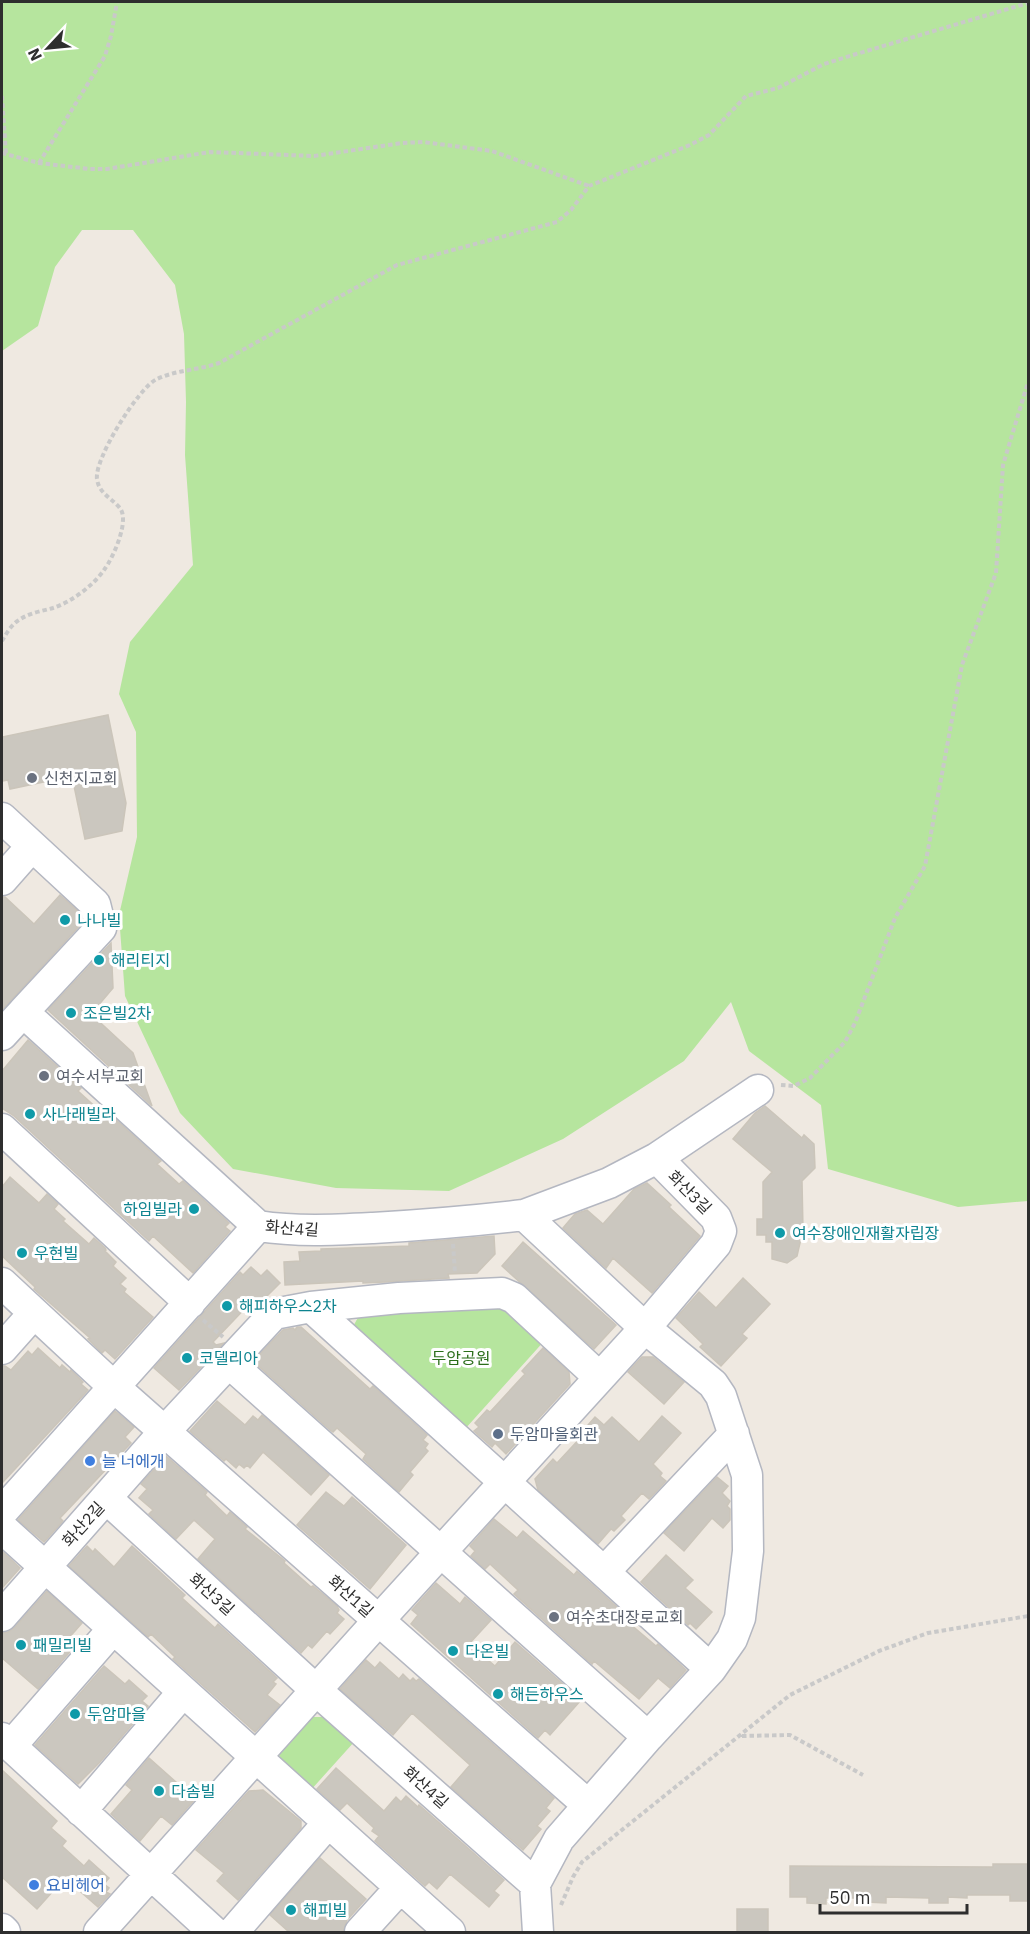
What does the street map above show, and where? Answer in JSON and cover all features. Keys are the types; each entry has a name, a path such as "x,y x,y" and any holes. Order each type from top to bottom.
{"street":[{"path":"2,818 96,904 101,928 2,1035"},
{"path":"2,880 32,846"},
{"name":"화산4길","path":"23,1012 258,1226 314,1231 452,1223 524,1215 609,1183 657,1158"},
{"name":"화산3길","path":"99,1932 645,1328 716,1244 721,1231 716,1218 657,1158 758,1090"},
{"path":"2,1129 188,1305"},
{"path":"524,1215 645,1328 713,1384 721,1396 747,1475 748,1551 744,1596 740,1618 732,1639 711,1670 648,1737 559,1839 535,1884 538,1929"},
{"path":"2,1512 258,1226"},
{"name":"화산1길","path":"2,1282 114,1387 588,1805"},
{"path":"165,1431 274,1314 311,1307 502,1293 514,1298 599,1377"},
{"path":"311,1307 711,1670"},
{"path":"2,1349 34,1313"},
{"path":"233,1357 441,1552 648,1737"},
{"name":"화산2길","path":"2,1616 165,1431"},
{"path":"604,1572 734,1434"},
{"name":"화산3길","path":"106,1498 317,1690"},
{"path":"2,1528 450,1932"},
{"path":"113,1629 6,1742 214,1932"},
{"name":"화산4길","path":"317,1690 535,1884"},
{"path":"81,1811 183,1692"},
{"path":"233,1932 328,1823"},
{"path":"360,1932 400,1888"},
{"path":"2,1929 5,1932"}],"path":[{"path":"39,163 105,56 117,2"},
{"path":"2,641 16,621 67,602 92,584 106,568 119,538 124,516 120,507 100,488 97,478 98,467 129,411 149,384 163,377 203,369 219,363 397,265 557,222 571,210 589,186 709,135 746,96 778,88 834,61 1029,3"},
{"path":"2,96 4,153 39,163 107,169 210,152 314,156 423,142 492,151 589,186"},
{"path":"758,1090 778,1084 794,1086 803,1082 826,1064 845,1042 855,1023 895,918 925,866 962,665 996,573 1003,465 1029,382"},
{"path":"452,1223 457,1295"},
{"path":"188,1305 233,1357"},
{"path":"538,1929 563,1902 582,1862 790,1695 879,1651 928,1633 1029,1616"},
{"path":"741,1736 790,1735 863,1775"}],"green space":[{"path":"2,2 1028,2 1028,1201 958,1207 828,1169 821,1105 749,1051 731,1002 684,1061 563,1139 449,1191 336,1188 233,1169 180,1113 125,996 119,915 137,837 136,732 119,694 130,642 193,565 185,455 184,334 175,285 133,230 82,230 55,267 38,326 2,351"},
{"name":"두암공원","path":"494,1303 546,1339 465,1429 350,1332 361,1312"},
{"path":"313,1717 328,1717 355,1741 310,1791 284,1767 279,1755"}],"building":[{"name":"신천지교회","path":"108,715 126,803 122,831 85,839 72,776 10,789 8,780 2,781 2,737"},
{"path":"60,895 80,913 82,923 2,1010 2,897 5,897 34,924"},
{"path":"111,943 113,988 91,1014 133,1053 152,1106 48,1010"},
{"path":"28,1040 81,1088 78,1091 111,1121 114,1118 161,1161 157,1164 179,1184 183,1181 229,1223 225,1227 230,1231 193,1273 153,1236 149,1241 14,1116 2,1108 2,1071"},
{"path":"765,1106 802,1138 804,1135 814,1144 815,1168 802,1181 803,1230 797,1256 787,1263 772,1259 772,1242 766,1242 766,1235 757,1235 757,1219 763,1219 763,1182 772,1172 733,1139 755,1113"},
{"path":"10,1177 39,1203 47,1194 58,1204 54,1209 65,1219 63,1221 89,1244 94,1238 105,1248 105,1251 116,1262 113,1266 126,1278 120,1284 126,1289 124,1292 153,1317 115,1359 105,1350 102,1353 88,1339 90,1338 34,1289 35,1287 2,1256 2,1187"},
{"path":"647,1183 700,1236 652,1293 613,1258 606,1268 563,1228 575,1214 587,1210 603,1224 634,1189"},
{"path":"494,1236 495,1254 477,1273 448,1274 449,1278 285,1285 284,1262 300,1261 299,1252 409,1246 409,1243"},
{"path":"523,1242 616,1325 594,1349 502,1266"},
{"path":"251,1267 261,1276 267,1270 280,1283 258,1305 253,1300 213,1342 216,1345 224,1343 179,1390 154,1368 240,1272 243,1275"},
{"path":"743,1278 770,1304 742,1334 747,1338 721,1366 700,1347 703,1344 676,1318 699,1292 716,1308"},
{"path":"301,1327 370,1389 373,1386 427,1435 423,1440 428,1444 425,1448 428,1451 410,1472 413,1475 399,1492 363,1459 366,1454 337,1428 333,1432 330,1430 253,1361 283,1330 293,1328 295,1330"},
{"path":"38,1348 60,1368 62,1365 70,1372 71,1370 88,1390 2,1483 2,1366 11,1370 28,1351 32,1355"},
{"path":"543,1348 569,1372 570,1384 506,1454 495,1443 492,1447 474,1431 479,1427 475,1423 487,1410 490,1412 525,1374 522,1371"},
{"path":"642,1357 653,1357 684,1382 664,1404 628,1372"},
{"path":"217,1401 245,1425 253,1416 258,1420 262,1415 329,1475 311,1495 263,1452 250,1468 247,1465 244,1468 239,1464 236,1468 226,1459 224,1461 190,1431"},
{"path":"115,1411 134,1427 125,1437 131,1443 60,1518 63,1521 44,1542 18,1520"},
{"path":"662,1416 681,1433 653,1464 666,1481 649,1499 642,1493 621,1516 625,1520 614,1531 611,1529 598,1544 538,1490 535,1479 553,1459 557,1463 583,1435 581,1433 595,1417 604,1425 612,1417 639,1442"},
{"path":"166,1456 207,1492 205,1495 227,1516 230,1512 247,1527 245,1529 285,1561 284,1563 311,1587 313,1586 337,1606 339,1610 337,1613 344,1619 330,1634 327,1631 312,1648 308,1645 301,1653 198,1559 215,1539 194,1520 176,1539 149,1514 153,1510 139,1498 147,1489 141,1484"},
{"path":"717,1477 728,1486 722,1493 730,1501 727,1506 730,1509 730,1520 723,1528 712,1518 684,1551 664,1533"},
{"path":"326,1492 344,1506 352,1497 406,1545 370,1589 297,1525"},
{"path":"494,1519 517,1538 523,1531 574,1575 577,1571 619,1609 616,1612 656,1646 658,1644 686,1670 670,1688 658,1678 639,1699 594,1661 592,1664 514,1594 518,1590 490,1564 485,1569 471,1556 475,1551 470,1546"},
{"path":"87,1546 93,1552 95,1549 114,1567 132,1546 185,1595 182,1598 215,1628 218,1624 277,1678 273,1682 276,1684 267,1695 280,1705 255,1732 173,1659 175,1657 151,1634 148,1637 69,1566"},
{"path":"2,1551 20,1568 2,1588"},
{"path":"666,1555 693,1580 685,1588 712,1612 696,1629 690,1623 688,1625 641,1582"},
{"path":"436,1583 460,1604 465,1597 491,1620 469,1644 495,1666 515,1642 581,1700 550,1735 545,1730 538,1738 411,1624 418,1615 412,1610"},
{"path":"47,1591 82,1623 67,1640 74,1647 38,1689 2,1658 2,1633 15,1627"},
{"path":"366,1660 375,1668 380,1662 399,1679 403,1674 410,1681 413,1678 416,1681 419,1679 554,1798 546,1808 550,1811 537,1826 541,1829 523,1850 451,1787 470,1765 412,1713 393,1735 340,1689"},
{"path":"104,1666 125,1684 129,1680 147,1696 142,1701 148,1706 78,1784 35,1745"},
{"name":"다솜빌","path":"149,1758 195,1799 172,1825 161,1816 140,1841 111,1814 132,1790 126,1785"},
{"path":"336,1768 384,1811 396,1797 401,1802 406,1796 504,1880 494,1891 499,1895 489,1907 450,1874 437,1889 429,1882 425,1886 375,1841 379,1836 372,1831 374,1828 347,1803 340,1810 317,1789"},
{"path":"2,1770 57,1821 51,1828 66,1841 62,1846 84,1866 89,1860 109,1878 104,1884 109,1888 106,1892 110,1894 98,1907 66,1879 37,1909 2,1877"},
{"path":"263,1790 301,1821 301,1828 238,1900 217,1881 224,1873 196,1850 249,1791"},
{"path":"320,1858 366,1899 347,1920 343,1932 289,1932 270,1915"},
{"path":"993,1864 1029,1864 1029,1901 1010,1901 1010,1895 967,1895 967,1898 948,1897 948,1903 929,1903 929,1898 886,1897 886,1903 866,1902 866,1898 826,1898 826,1904 807,1903 807,1897 790,1897 790,1866 993,1867"},
{"path":"737,1909 768,1909 768,1932 737,1932"}],"place":[{"name":"신천지교회","path":"32,778"},
{"name":"나나빌","path":"65,920"},
{"name":"해리티지","path":"99,960"},
{"name":"조은빌2차","path":"71,1013"},
{"name":"여수서부교회","path":"44,1076"},
{"name":"사나래빌라","path":"30,1114"},
{"name":"하임빌라","path":"194,1209"},
{"name":"여수장애인재활자립장","path":"780,1233"},
{"name":"우현빌","path":"22,1253"},
{"name":"해피하우스2차","path":"227,1306"},
{"name":"코델리아","path":"187,1358"},
{"name":"두암마을회관","path":"498,1434"},
{"name":"늘 너에개","path":"90,1461"},
{"name":"여수초대장로교회","path":"554,1617"},
{"name":"패밀리빌","path":"21,1645"},
{"name":"다온빌","path":"453,1651"},
{"name":"해든하우스","path":"498,1694"},
{"name":"두암마을","path":"75,1714"},
{"name":"다솜빌","path":"159,1791"},
{"name":"요비헤어","path":"34,1885"},
{"name":"해피빌","path":"291,1910"}]}
